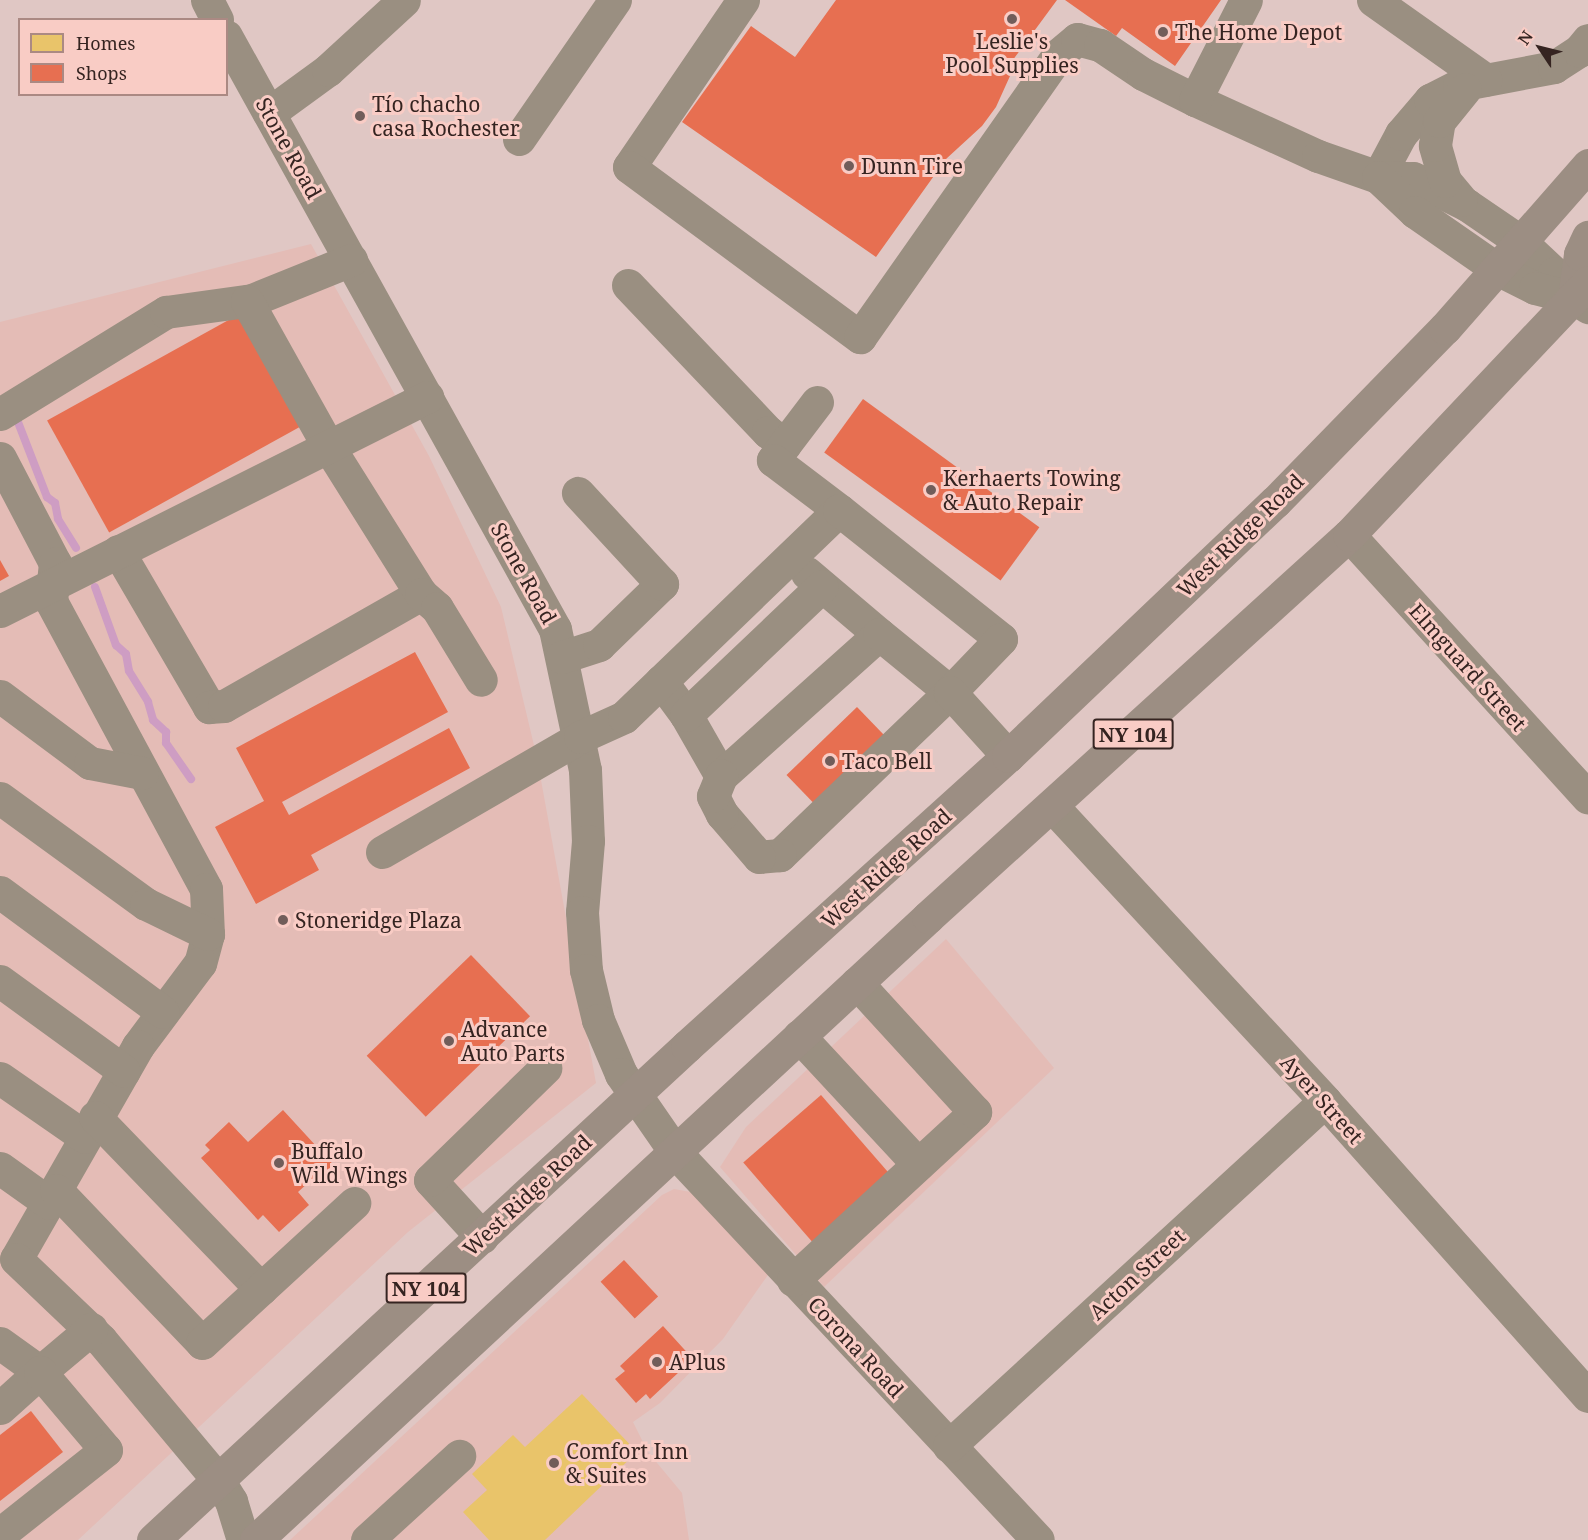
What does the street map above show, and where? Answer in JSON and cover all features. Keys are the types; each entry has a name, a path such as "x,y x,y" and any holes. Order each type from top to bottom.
{"highway":[{"name":"West Ridge Road","path":"153,1540 634,1095 1008,756 1307,470 1497,269 1588,165"},
{"path":"1583,296 1580,254 1588,237"},
{"name":"NY 104","path":"256,1540 799,1036 1349,535 1583,296"}],"street":[{"path":"207,0 217,18"},
{"path":"269,113 328,70 404,0"},
{"path":"519,139 615,0"},
{"path":"743,0 629,167 860,337 1067,45 1088,39 1143,74 1318,156 1378,177 1413,178 1467,205 1521,242 1583,296"},
{"path":"1196,100 1246,0"},
{"path":"1373,0 1481,81"},
{"name":"Stone Road","path":"228,40 555,628 580,737 588,804 582,912 586,970 606,1041 634,1095 675,1152"},
{"path":"1378,177 1401,134 1430,100 1459,85 1554,67 1579,51 1588,40"},
{"path":"1467,205 1440,171 1435,133 1446,109 1481,81"},
{"path":"1378,177 1415,212 1497,269 1534,288 1583,296"},
{"path":"0,414 166,312 247,301 351,260"},
{"path":"628,285 768,432 785,445"},
{"path":"247,301 328,446 421,594 437,608 481,680"},
{"path":"0,611 427,397"},
{"path":"817,402 774,460 1001,639 950,692 780,855 759,857 722,814 712,796 721,776 879,634"},
{"path":"0,458 55,563 51,602 206,889 208,934 200,963 163,1012 124,1071 52,1196 8,1254 91,1329 218,1480 231,1501 243,1540"},
{"path":"562,657 599,645 662,584 578,493"},
{"path":"382,852 580,737 624,717 791,560 838,510"},
{"name":"Elmguard Street","path":"1349,535 1588,798"},
{"path":"118,551 209,707 224,706 421,594"},
{"path":"791,560 950,692 1008,756"},
{"path":"686,715 822,586"},
{"path":"661,681 686,715 721,776"},
{"path":"0,696 90,763 142,773"},
{"path":"0,798 147,904 208,934"},
{"name":"Ayer Street","path":"1052,806 1325,1101 1588,1396"},
{"path":"0,892 163,1012"},
{"path":"0,981 124,1071"},
{"path":"793,1280 975,1112 857,983"},
{"path":"799,1036 918,1164"},
{"path":"482,1237 430,1180 545,1068"},
{"path":"0,1078 90,1127 261,1289"},
{"name":"Acton Street","path":"949,1446 1325,1101"},
{"name":"Corona Road","path":"675,1152 1038,1540"},
{"path":"0,1168 52,1196 202,1343 354,1203"},
{"path":"0,1408 91,1329"},
{"path":"0,1343 40,1372 106,1450 0,1534"},
{"path":"368,1540 459,1456"}],"shaded area":[{"name":"Stoneridge Plaza","path":"311,244 429,456 501,607 537,758 596,1083 408,1232 78,1540 0,1540 0,322"},
{"path":"946,939 1054,1068 824,1287 720,1167 746,1127"},
{"path":"674,1189 696,1193 770,1272 723,1339 660,1403 633,1422 648,1452 682,1493 689,1540 290,1540 662,1195"}],"building: Homes":[{"name":"Comfort Inn & Suites","path":"582,1394 637,1452 545,1540 489,1540 463,1512 487,1490 472,1474 513,1435 525,1447"}],"building: Shops":[{"path":"836,0 1057,0 1004,72 1010,76 996,107 982,126 946,159 876,257 682,122 751,26 795,57"},
{"name":"The Home Depot","path":"1065,0 1221,0 1175,66 1122,28 1116,36"},
{"path":"243,312 305,424 109,533 47,421"},
{"name":"Kerhaerts Towing & Auto Repair","path":"863,399 1039,527 1001,581 824,452"},
{"path":"0,560 9,576 0,581"},
{"path":"415,652 448,712 282,802 289,815 449,728 470,768 311,855 319,870 256,904 215,827 264,801 236,748"},
{"path":"857,707 886,737 816,805 787,775"},
{"path":"471,955 530,1016 426,1117 367,1056"},
{"path":"821,1095 893,1177 815,1245 743,1163"},
{"path":"283,1110 340,1172 330,1181 321,1171 298,1192 309,1205 279,1232 263,1215 258,1220 201,1158 210,1150 205,1145 229,1122 248,1142"},
{"path":"624,1260 658,1297 635,1318 601,1282"},
{"name":"APlus","path":"663,1326 693,1359 650,1399 646,1394 636,1403 615,1379 625,1371 620,1366"},
{"path":"31,1411 63,1452 0,1501 0,1435"}],"waterway":[{"path":"16,417 47,497 55,503 58,519 76,548"},
{"path":"95,587 116,645 126,654 129,671 148,702 153,720 166,732 166,743 191,779"}],"place":[{"name":"Leslie's Pool Supplies","path":"1012,19"},
{"name":"The Home Depot","path":"1163,32"},
{"name":"Tío chacho casa Rochester","path":"360,116"},
{"name":"Dunn Tire","path":"849,166"},
{"name":"Kerhaerts Towing & Auto Repair","path":"931,490"},
{"name":"Taco Bell","path":"830,761"},
{"name":"Stoneridge Plaza","path":"283,920"},
{"name":"Advance Auto Parts","path":"449,1041"},
{"name":"Buffalo Wild Wings","path":"279,1163"},
{"name":"APlus","path":"657,1362"},
{"name":"Comfort Inn & Suites","path":"554,1463"}]}
